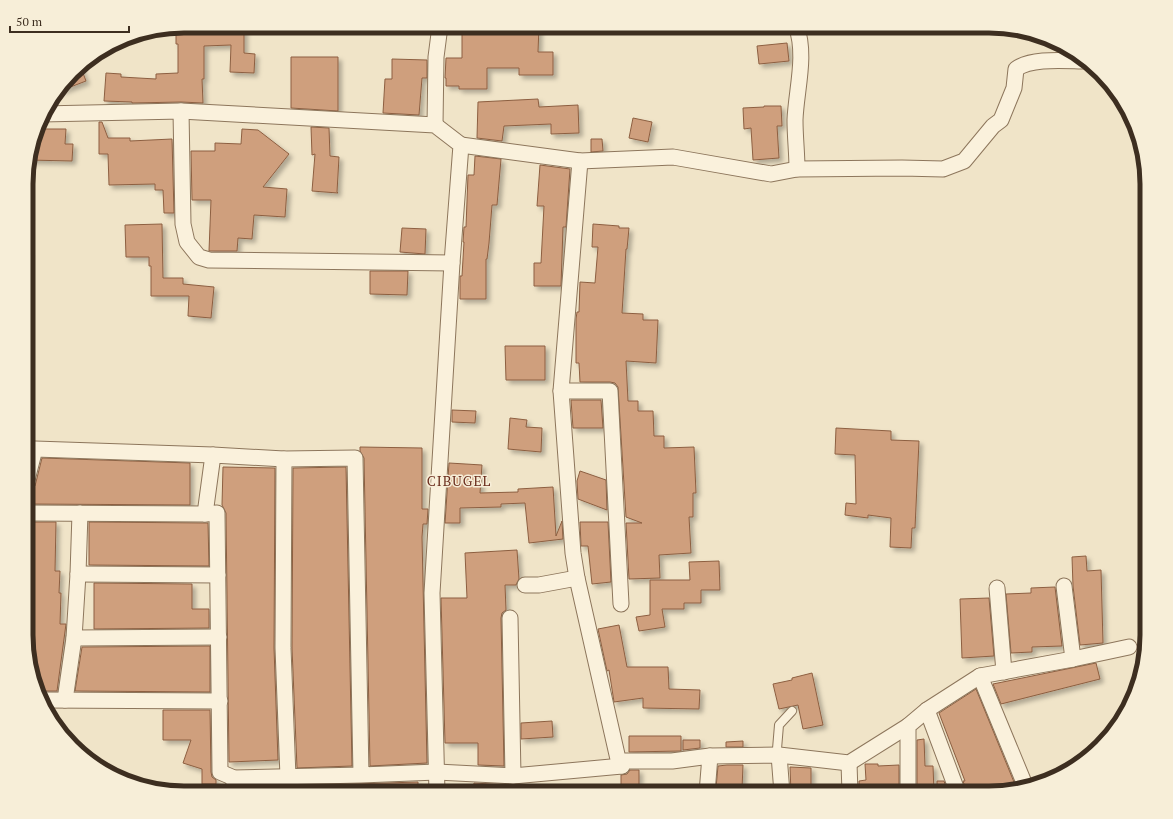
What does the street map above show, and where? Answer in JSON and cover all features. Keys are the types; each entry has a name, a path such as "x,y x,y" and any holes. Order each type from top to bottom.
{"street":[{"path":"435,125 436,58 439,33"},
{"path":"797,170 796,120 801,60 799,33"},
{"path":"50,114 182,111 435,125 461,145 580,161 673,157 771,174 797,170 902,168 944,169 964,160 993,126 1001,120 1014,88 1016,69 1036,62 1077,61"},
{"path":"182,111 183,224 187,242 199,258 209,260 452,263"},
{"path":"437,786 432,593 452,263 461,145"},
{"path":"580,161 561,391 573,553 577,578 618,759 622,766"},
{"path":"561,391 610,391 621,604"},
{"path":"33,457 35,449 284,459 355,458 361,775"},
{"path":"205,514 213,455"},
{"path":"284,459 283,648 288,777"},
{"path":"33,513 205,514 217,512 220,772 234,785 288,777 437,772 513,776 622,766"},
{"path":"65,700 74,638 80,513"},
{"path":"78,574 218,575"},
{"path":"524,585 539,585 577,578"},
{"path":"1064,586 1073,659"},
{"path":"996,588 1004,672"},
{"path":"510,618 513,776"},
{"path":"74,638 219,637"},
{"path":"622,766 624,761 672,761 710,756 779,755 849,763 908,726 927,710 980,676 1129,647"},
{"path":"980,676 1024,782"},
{"path":"48,700 220,701"},
{"path":"927,710 955,786"},
{"path":"908,726 908,786"},
{"path":"779,755 781,786"},
{"path":"708,786 710,756"},
{"path":"849,763 850,786"}],"lane":[{"path":"779,755 777,749 779,725 792,711"}],"building":[{"path":"176,33 244,33 244,53 255,54 254,73 230,72 231,45 204,46 204,79 202,79 203,103 132,103 104,101 106,73 121,74 121,77 156,79 156,74 178,73 178,44 176,44"},
{"path":"462,33 539,33 538,52 553,52 553,75 519,75 519,68 487,68 487,89 459,89 459,86 446,86 446,58 462,58"},
{"path":"787,43 789,61 759,64 757,46"},
{"path":"291,57 338,57 338,111 291,108"},
{"path":"392,59 427,60 427,78 422,78 419,115 383,113 385,79 392,79"},
{"path":"82,72 86,81 67,88"},
{"path":"538,99 539,107 578,105 579,133 551,134 551,124 504,126 502,141 477,138 478,102"},
{"path":"781,106 782,126 777,126 779,158 753,160 751,128 744,129 743,108"},
{"path":"633,118 652,122 648,142 629,138"},
{"path":"99,122 102,122 108,138 130,138 130,141 172,139 174,213 164,213 163,190 155,190 155,184 109,185 108,154 99,154"},
{"path":"311,127 329,128 330,156 339,157 338,193 312,191 315,154 312,155"},
{"path":"43,129 66,129 65,144 73,144 72,161 35,160"},
{"path":"242,129 258,130 289,154 263,187 287,189 285,217 254,215 252,239 238,238 237,251 209,251 211,200 192,200 191,151 215,151 215,143 241,144"},
{"path":"591,139 602,139 603,151 591,152"},
{"path":"475,156 501,159 497,205 492,205 489,243 486,259 486,299 460,299 460,276 462,276 464,227 466,227 468,175 474,175"},
{"path":"540,165 570,169 566,227 563,227 561,286 534,286 534,263 541,263 544,206 537,206"},
{"path":"162,224 163,278 183,278 183,284 214,287 211,318 188,316 189,296 151,296 151,266 149,266 149,257 126,257 125,225"},
{"path":"593,224 629,228 626,249 622,313 643,314 643,320 658,320 656,363 626,361 628,401 638,401 638,411 653,411 654,436 664,436 664,448 694,447 696,493 693,493 693,517 689,517 691,553 659,555 660,578 629,579 626,523 642,523 626,517 618,387 615,383 610,382 580,382 579,363 576,363 576,319 577,312 579,312 580,282 595,283 598,247 592,247"},
{"path":"402,228 426,229 425,254 400,252"},
{"path":"370,271 408,271 407,295 370,294"},
{"path":"505,346 545,346 545,380 506,380"},
{"path":"571,400 601,400 603,428 573,428"},
{"path":"452,410 476,411 475,423 452,422"},
{"path":"510,418 527,420 526,427 542,428 541,452 508,449"},
{"path":"836,428 891,431 891,440 919,441 915,528 912,528 911,548 890,547 891,518 868,515 868,518 845,515 846,503 856,504 855,455 835,454"},
{"path":"360,447 422,448 422,509 428,509 427,524 423,524 422,537 427,763 370,766 364,458 360,451"},
{"path":"42,458 190,463 190,505 33,504 33,487 35,486"},
{"path":"449,463 482,465 480,493 518,492 518,489 553,487 556,536 562,521 563,539 529,543 525,503 501,504 501,507 460,508 460,523 445,523"},
{"path":"223,467 275,468 274,648 278,760 229,762 226,513 222,505"},
{"path":"346,467 352,766 297,768 292,648 293,468"},
{"path":"580,471 606,480 607,510 578,499 577,481"},
{"path":"33,522 56,522 55,571 60,571 60,624 66,624 57,691 43,691 34,655"},
{"path":"89,522 208,523 209,566 89,565"},
{"path":"580,522 608,522 611,582 592,584 588,546 581,546"},
{"path":"517,550 519,579 516,585 505,585 506,610 502,613 501,618 504,766 478,765 478,743 445,743 441,598 467,598 465,553"},
{"path":"1086,556 1087,571 1101,570 1103,643 1080,645 1073,586 1072,557"},
{"path":"719,561 720,590 701,590 701,603 684,603 684,609 662,609 665,627 639,631 636,617 650,615 650,580 690,580 689,562"},
{"path":"94,583 192,584 192,609 209,609 209,628 94,629"},
{"path":"1055,587 1062,646 1032,647 1032,652 1011,653 1006,594 1031,593 1031,588"},
{"path":"989,598 994,656 962,658 960,599"},
{"path":"619,625 627,667 668,667 669,689 700,690 699,709 643,708 643,698 614,702 609,670 607,671 598,629"},
{"path":"210,646 210,692 75,691 82,647"},
{"path":"1096,663 1100,679 1001,704 993,684"},
{"path":"812,673 823,725 803,729 798,705 779,709 773,684 792,680 792,678"},
{"path":"976,689 1015,784 999,786 965,786 963,781 965,781 939,713"},
{"path":"163,710 210,710 211,772 212,777 216,780 216,784 202,784 202,769 183,763 191,740 163,740"},
{"path":"552,721 553,737 521,739 521,723"},
{"path":"629,736 681,736 681,751 629,752"},
{"path":"924,739 925,766 933,766 934,786 917,786 917,740"},
{"path":"683,740 700,740 700,748 683,750"},
{"path":"743,741 743,747 726,747 726,742"},
{"path":"865,764 878,764 878,766 899,765 899,786 859,786 859,781 866,780"},
{"path":"743,765 742,786 716,786 718,766"},
{"path":"790,767 811,768 811,786 791,786"},
{"path":"630,770 639,770 639,786 621,786 621,775 627,774"},
{"path":"937,781 944,781 946,786 937,786"},
{"path":"418,782 418,786 290,786"},
{"path":"474,783 507,785 507,786 474,786"}],"district":[{"name":"CIBUGEL","path":"459,480"}]}
